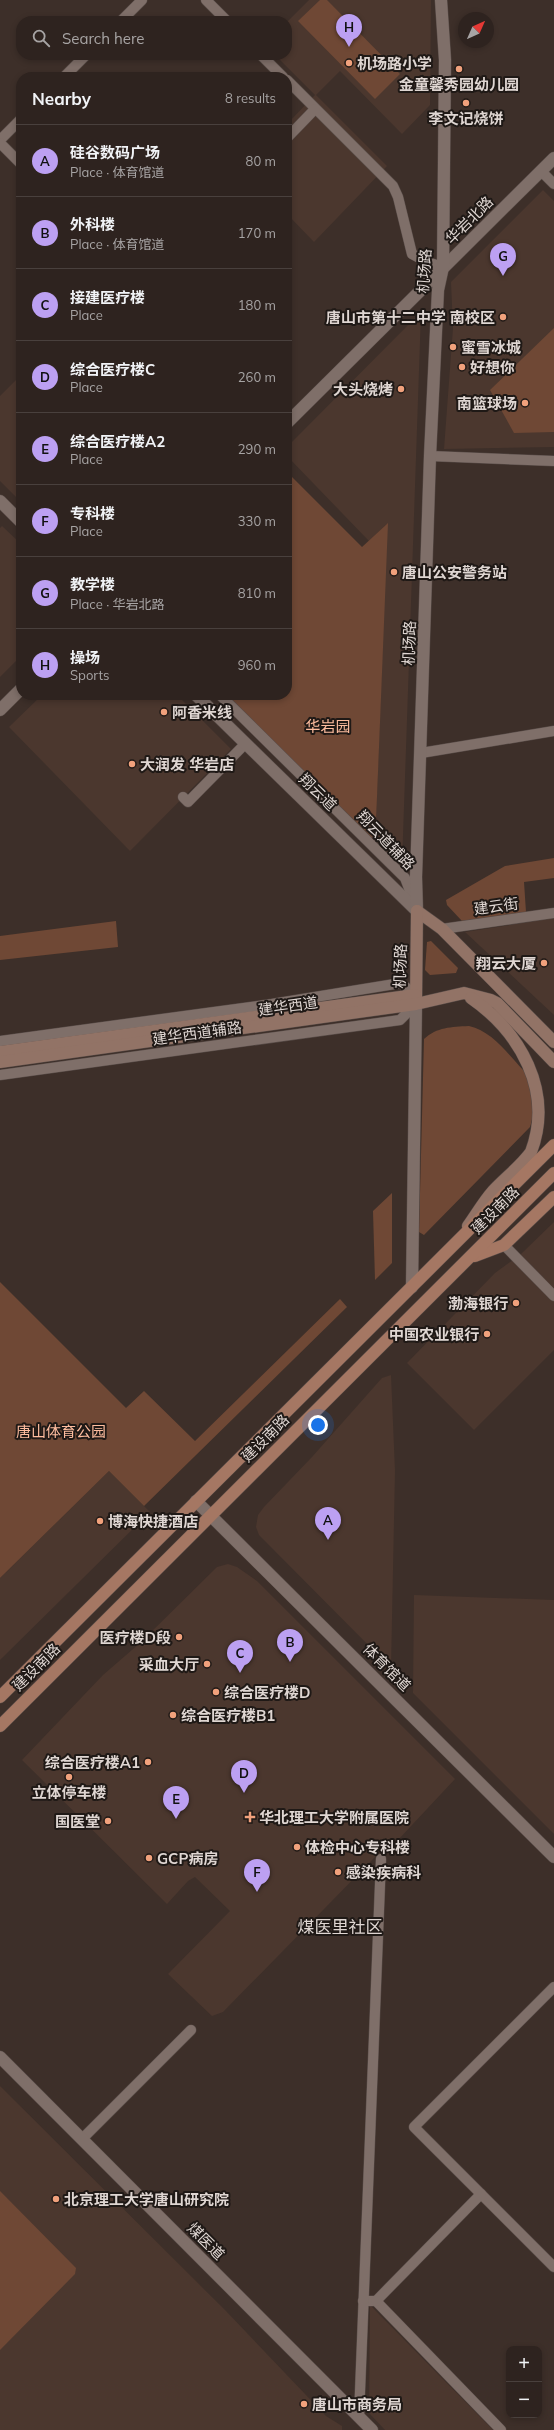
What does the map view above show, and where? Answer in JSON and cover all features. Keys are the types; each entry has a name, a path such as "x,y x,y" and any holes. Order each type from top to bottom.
{"main road":[{"path":"418,911 442,929 552,1038"},
{"name":"机场路","path":"415,1000 418,911"},
{"path":"417,935 427,930 442,929"},
{"path":"415,969 419,986 433,999"},
{"path":"460,1238 491,1193 531,1152 544,1123 547,1103 543,1079 524,1046 491,1012 464,993"},
{"name":"建华西道","path":"0,1052 433,999 464,993 497,1003 554,1062"},
{"name":"建华西道","path":"0,1062 415,1000"},
{"name":"建设南路","path":"0,1697 554,1145"},
{"name":"建设南路","path":"0,1726 210,1514 472,1257 554,1174"},
{"path":"472,1257 504,1245 554,1197"}],"street":[{"path":"126,16 142,0"},
{"path":"206,0 222,16"},
{"name":"机场路","path":"418,911 416,877 430,456 438,290 443,267 445,60 441,0"},
{"path":"69,72 81,60"},
{"path":"266,60 279,72"},
{"path":"292,85 393,186 398,197 412,254 427,262 443,267"},
{"path":"292,133 316,109"},
{"path":"0,140 16,124"},
{"path":"0,143 16,159"},
{"name":"华岩北路","path":"292,418 554,158"},
{"path":"541,171 554,184"},
{"path":"430,456 554,461"},
{"path":"0,501 16,517"},
{"path":"0,710 16,694"},
{"name":"翔云道","path":"201,700 418,911"},
{"name":"翔云道辅路","path":"225,700 405,878 418,911"},
{"path":"421,753 554,731"},
{"path":"183,797 188,802 246,743"},
{"name":"建云街","path":"442,929 554,913"},
{"name":"建华西道辅路","path":"0,1041 272,1004 401,983 415,1000 400,1020 0,1075"},
{"name":"机场路","path":"412,1287 415,1000"},
{"path":"504,1245 554,1296"},
{"name":"体育馆道","path":"196,1501 554,1857"},
{"path":"359,2417 381,1859"},
{"path":"554,1987 414,2127 554,2267"},
{"path":"82,2139 190,2030"},
{"name":"煤医道","path":"0,2057 372,2430"},
{"path":"363,2301 376,2301 481,2194"},
{"path":"376,2301 502,2430"}],"shaded area":[{"path":"309,0 431,0 430,105 402,134 340,71 316,95 387,166 314,242 292,219 292,119 315,95 280,60 292,60 292,17"},
{"name":"唐山市第十二中学 南校区","path":"543,190 554,201 554,447 444,449 453,328 451,282"},
{"path":"421,312 402,865 394,866 375,847 387,524 369,541 292,461 292,442"},
{"path":"16,380 16,497 0,481 0,396"},
{"path":"2,526 16,539 16,661 0,677 0,528"},
{"name":"大润发 华岩店","path":"37,700 182,700 231,749 130,851 9,727"},
{"path":"554,918 554,1015 465,932"},
{"path":"554,1222 554,1350 474,1430 407,1363 495,1273 521,1254"},
{"path":"391,1375 395,1471 391,1668 259,1535 256,1527 258,1515 264,1507 312,1457 382,1378"},
{"path":"109,1471 150,1512 0,1660 0,1578"},
{"name":"华北理工大学附属医院","path":"228,1564 237,1567 257,1581 455,1779 384,1855 375,1857 223,2012 212,2016 168,1974 230,1911 195,1877 188,1881 167,1904 22,1760 103,1675 140,1643 217,1567"},
{"path":"414,1595 554,1600 554,1834 413,1693"},
{"name":"北京理工大学唐山研究院","path":"0,2086 226,2311 326,2416 342,2426 342,2430 0,2430"},
{"path":"370,2305 493,2430 385,2430 369,2413"}],"green space":[{"path":"320,0 327,0 400,74 375,99 298,21"},
{"path":"554,328 554,432 514,433 490,390"},
{"name":"华岩园","path":"292,477 362,547 388,523 375,847 229,700 292,700"},
{"path":"554,858 554,878 524,882 526,912 462,921 447,905 446,900 505,866"},
{"path":"116,921 118,947 0,960 0,936"},
{"path":"431,941 458,968 456,973 430,975 425,970 427,942"},
{"path":"469,1026 492,1038 524,1071 530,1083 533,1098 532,1121 530,1127 424,1235 419,1232 424,1039 439,1030 450,1027"},
{"path":"392,1193 392,1263 375,1280 373,1211"},
{"name":"唐山体育公园","path":"0,1282 126,1408 144,1391 195,1441 340,1299 347,1307 144,1506 109,1471 0,1578"},
{"path":"0,2191 76,2268 75,2274 0,2350"}],"place":[{"name":"操场","path":"349,47"},
{"name":"机场路小学","path":"349,63"},
{"name":"金童馨秀园幼儿园","path":"459,69"},
{"name":"李文记烧饼","path":"466,103"},
{"name":"教学楼","path":"503,276"},
{"name":"唐山市第十二中学 南校区","path":"503,317"},
{"name":"蜜雪冰城","path":"453,347"},
{"name":"好想你","path":"462,367"},
{"name":"大头烧烤","path":"401,389"},
{"name":"南篮球场","path":"525,403"},
{"name":"唐山公安警务站","path":"394,572"},
{"name":"阿香米线","path":"164,712"},
{"name":"大润发 华岩店","path":"132,764"},
{"name":"翔云大厦","path":"544,963"},
{"name":"渤海银行","path":"516,1303"},
{"name":"中国农业银行","path":"487,1334"},
{"name":"博海快捷酒店","path":"100,1521"},
{"name":"硅谷数码广场","path":"328,1540"},
{"name":"医疗楼D段","path":"179,1637"},
{"name":"外科楼","path":"290,1662"},
{"name":"采血大厅","path":"207,1664"},
{"name":"接建医疗楼","path":"240,1673"},
{"name":"综合医疗楼D","path":"216,1692"},
{"name":"综合医疗楼B1","path":"173,1715"},
{"name":"综合医疗楼A1","path":"148,1762"},
{"name":"立体停车楼","path":"69,1777"},
{"name":"综合医疗楼C","path":"244,1793"},
{"name":"华北理工大学附属医院","path":"250,1817"},
{"name":"综合医疗楼A2","path":"176,1819"},
{"name":"国医堂","path":"108,1821"},
{"name":"体检中心专科楼","path":"297,1847"},
{"name":"GCP病房","path":"149,1858"},
{"name":"感染疾病科","path":"338,1872"},
{"name":"专科楼","path":"257,1892"},
{"name":"北京理工大学唐山研究院","path":"56,2199"},
{"name":"唐山市商务局","path":"304,2404"}],"district":[{"name":"煤医里社区","path":"340,1926"}]}
